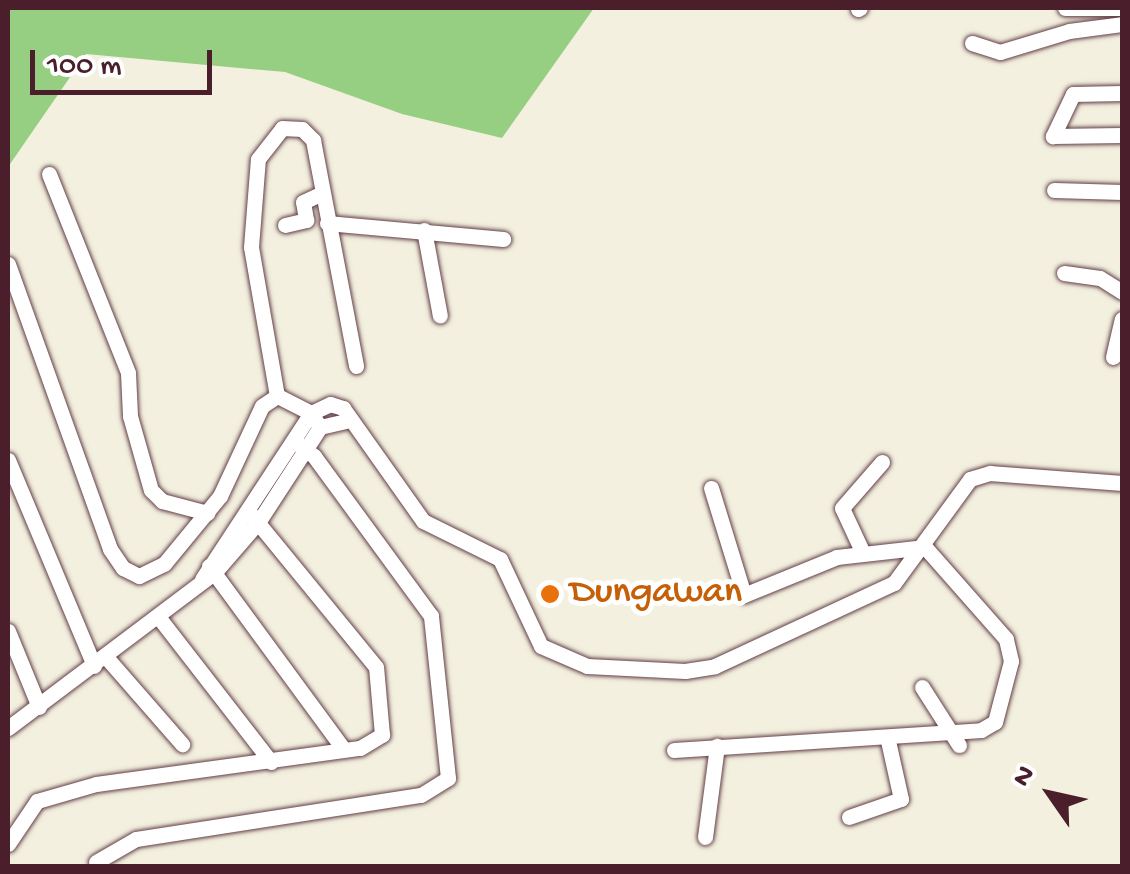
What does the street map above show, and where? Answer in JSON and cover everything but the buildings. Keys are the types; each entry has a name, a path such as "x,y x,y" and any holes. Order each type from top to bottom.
{"street":[{"path":"1064,8 1122,8"},
{"path":"972,43 1000,52 1070,30 1122,24"},
{"path":"1122,93 1073,94 1053,136 1122,136"},
{"path":"278,396 251,248 250,201 258,159 282,128 302,129 313,140 320,194 356,366"},
{"path":"49,174 128,372 130,416 152,490 162,501 207,513"},
{"path":"1054,190 1122,192"},
{"path":"285,226 306,220 303,202 320,194"},
{"path":"327,224 503,239"},
{"path":"424,230 440,316"},
{"path":"8,264 122,568 140,576 164,564 207,513 262,406 278,396"},
{"path":"1064,273 1100,278 1118,288"},
{"path":"1113,356 1122,319"},
{"path":"278,396 310,413 320,428"},
{"path":"310,413 337,405 422,521 500,559 537,640 572,663 665,670 714,666 894,582 926,546 953,494 970,479 990,473 1122,483"},
{"path":"8,728 160,619 208,573 254,517 300,445 310,413"},
{"path":"300,445 320,428 350,420"},
{"path":"96,862 136,839 421,795 448,778 432,616 300,445"},
{"path":"8,460 81,648 100,661 182,744"},
{"path":"862,552 842,508 882,462"},
{"path":"711,488 744,595 862,552 926,546"},
{"path":"8,844 36,802 96,784 369,746 382,735 380,674 254,517"},
{"path":"674,750 956,739 995,722 1010,661 1006,639 926,546"},
{"path":"208,573 344,750"},
{"path":"160,619 272,762"},
{"path":"8,632 39,706"},
{"path":"922,688 956,739"},
{"path":"850,817 901,799 888,741"},
{"path":"705,837 717,746"}],"green space":[{"path":"8,8 594,8 502,138 402,114 285,72 86,54 8,167"}],"place":[{"name":"Dungawan","path":"550,594"}]}
